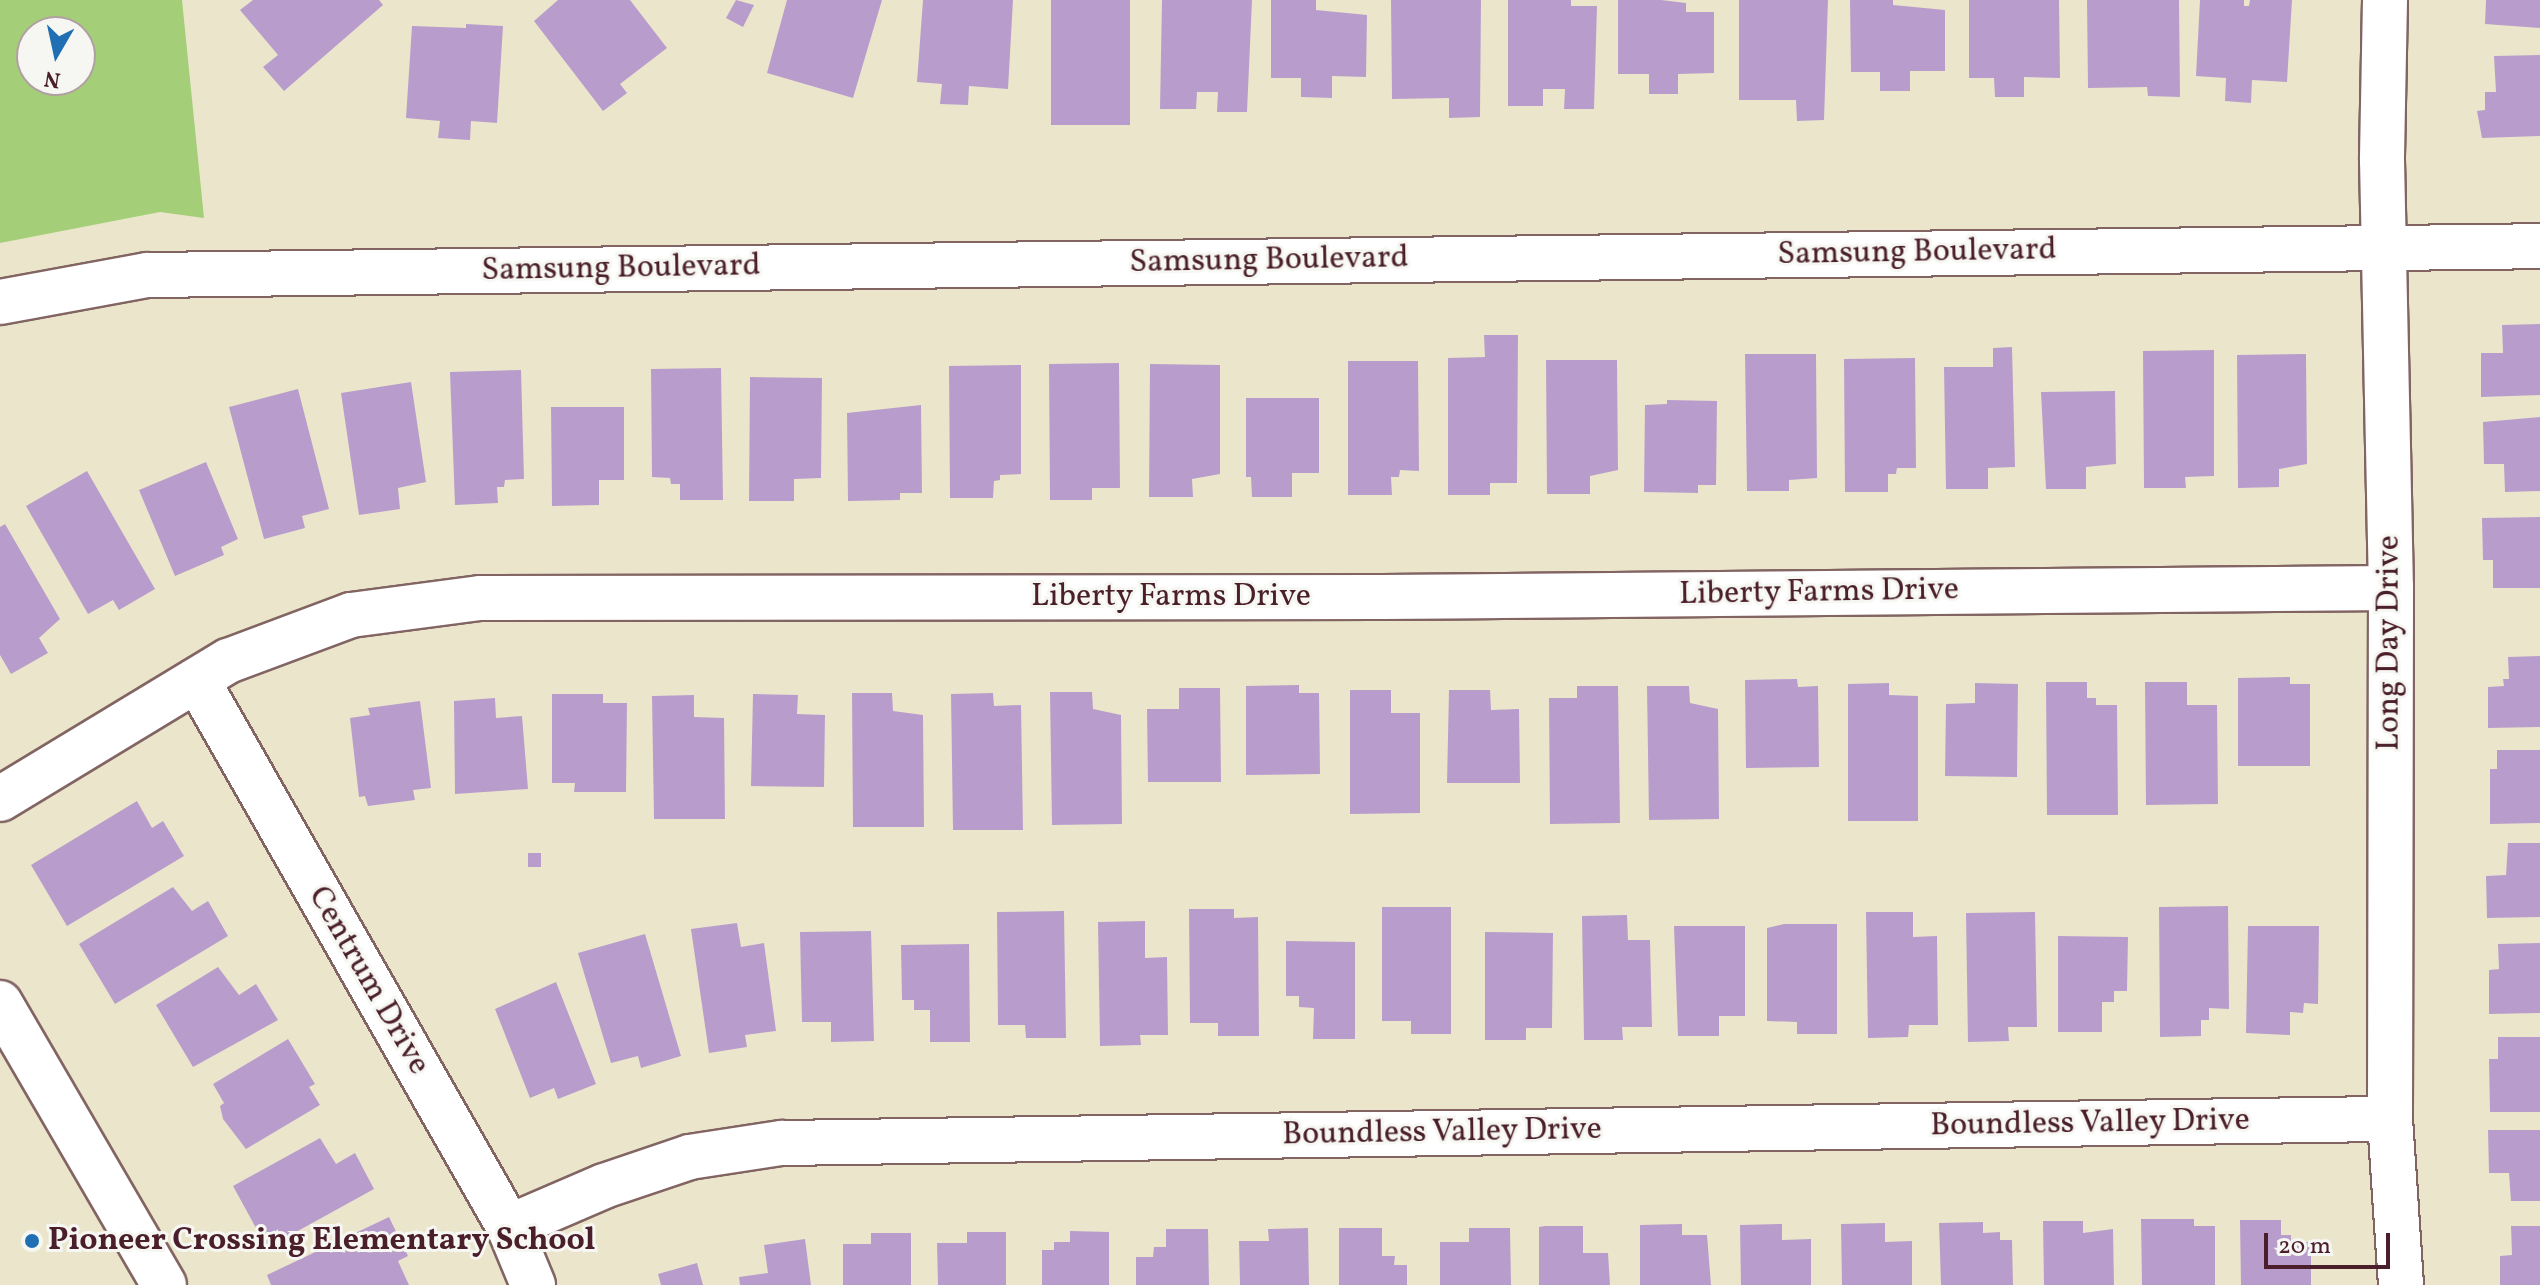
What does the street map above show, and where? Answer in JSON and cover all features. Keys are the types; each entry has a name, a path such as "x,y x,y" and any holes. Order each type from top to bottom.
{"street":[{"name":"Long Day Drive","path":"2385,0 2382,247 2391,588 2390,1119 2401,1285"},
{"name":"Samsung Boulevard","path":"0,302 147,275 2540,246"},
{"name":"Liberty Farms Drive","path":"0,799 228,661 351,615 480,598 1382,597 2391,588"},
{"name":"Centrum Drive","path":"197,680 509,1227 533,1285"},
{"path":"0,1003 164,1285"},
{"name":"Boundless Valley Drive","path":"509,1227 604,1186 690,1157 782,1143 2390,1119"}],"green space":[{"path":"0,0 182,0 204,218 160,212 0,243"}],"building":[{"path":"253,0 379,0 383,5 284,91 263,67 278,55 240,10"},
{"path":"558,0 630,0 667,48 620,84 627,93 603,111 534,21"},
{"path":"736,0 754,5 743,27 726,18"},
{"path":"787,0 882,0 853,98 767,73"},
{"path":"923,0 1013,0 1008,89 969,86 968,105 940,104 942,84 917,82"},
{"path":"1051,0 1130,0 1130,125 1051,125"},
{"path":"1162,0 1252,0 1247,112 1217,112 1218,92 1197,92 1196,109 1160,109"},
{"path":"1271,0 1316,0 1316,10 1367,15 1366,77 1332,76 1332,98 1301,97 1301,78 1271,78"},
{"path":"1391,0 1481,0 1480,117 1449,118 1449,98 1392,99"},
{"path":"1508,0 1571,0 1571,6 1597,6 1594,109 1564,109 1565,89 1543,89 1543,106 1508,106"},
{"path":"1618,0 1686,3 1686,12 1714,12 1714,73 1678,74 1678,94 1649,94 1649,74 1618,74"},
{"path":"1739,0 1828,0 1824,120 1797,121 1796,100 1739,100"},
{"path":"1850,0 1893,0 1893,5 1945,10 1945,71 1910,71 1910,91 1880,91 1880,72 1851,72"},
{"path":"1969,0 2059,0 2060,78 2024,77 2024,97 1995,97 1994,78 1969,78"},
{"path":"2087,0 2179,0 2180,97 2148,96 2147,87 2088,88"},
{"path":"2200,0 2244,0 2244,6 2249,6 2250,0 2292,0 2287,82 2252,80 2251,103 2225,101 2226,78 2196,76"},
{"path":"2486,0 2540,0 2540,28 2485,24"},
{"path":"466,24 503,26 497,123 471,121 470,140 438,138 440,121 406,118 412,26 466,28"},
{"path":"2540,55 2540,136 2482,138 2477,111 2485,110 2485,92 2496,92 2494,56"},
{"path":"2540,324 2540,395 2481,397 2481,353 2503,353 2502,325"},
{"path":"1484,335 1518,335 1517,483 1490,483 1490,495 1448,495 1448,358 1485,357"},
{"path":"2012,347 2015,467 1988,468 1988,489 1946,489 1944,367 1993,367 1993,348"},
{"path":"2214,350 2214,476 2185,477 2186,488 2144,488 2143,351"},
{"path":"1745,354 1816,354 1817,478 1789,480 1789,491 1747,491"},
{"path":"2306,354 2307,464 2279,469 2279,487 2238,488 2237,355"},
{"path":"1915,358 1916,468 1897,468 1896,474 1888,474 1888,492 1845,492 1844,359"},
{"path":"1546,360 1617,360 1618,470 1590,476 1590,494 1547,494"},
{"path":"1348,361 1418,361 1419,471 1400,470 1399,477 1391,477 1392,495 1348,495"},
{"path":"1119,363 1120,488 1092,488 1092,500 1050,500 1049,364"},
{"path":"1150,364 1220,365 1220,474 1192,479 1193,497 1149,497"},
{"path":"1021,365 1021,474 1000,475 1000,480 994,481 993,498 950,498 949,366"},
{"path":"721,368 723,500 680,500 680,484 671,484 670,478 652,477 651,369"},
{"path":"521,370 524,479 505,480 504,487 497,487 498,503 455,505 450,372"},
{"path":"750,377 822,378 821,478 794,479 794,501 749,501"},
{"path":"411,382 426,482 398,488 400,509 359,515 341,393"},
{"path":"298,389 329,509 302,516 305,528 264,539 229,407"},
{"path":"2115,391 2116,464 2086,467 2086,489 2046,489 2041,392"},
{"path":"1246,398 1319,398 1319,473 1292,473 1292,497 1252,497 1251,477 1246,477"},
{"path":"1667,400 1717,401 1716,485 1698,485 1698,493 1644,492 1645,405 1667,404"},
{"path":"921,405 922,493 900,493 900,500 848,501 847,413"},
{"path":"551,407 624,407 624,480 599,480 599,505 552,506"},
{"path":"2540,417 2540,491 2505,492 2504,464 2484,464 2483,422"},
{"path":"206,462 238,539 221,547 224,555 175,576 139,490"},
{"path":"87,471 155,589 119,610 113,600 88,614 26,506"},
{"path":"2540,517 2540,588 2493,588 2493,560 2483,560 2482,518"},
{"path":"5,524 60,619 39,638 48,653 11,674 0,655 0,527"},
{"path":"2540,656 2540,727 2488,728 2488,687 2504,686 2503,679 2509,679 2508,657"},
{"path":"2290,677 2290,684 2310,684 2310,766 2238,766 2238,678"},
{"path":"1797,679 1798,687 1818,686 1819,767 1746,768 1745,680"},
{"path":"2046,682 2087,682 2087,698 2096,698 2096,705 2117,705 2118,815 2047,815"},
{"path":"2145,682 2187,682 2187,705 2217,705 2218,804 2146,805"},
{"path":"1889,683 1889,695 1918,696 1918,821 1848,821 1848,684"},
{"path":"1975,683 2018,684 2017,777 1945,776 1946,704 1975,703"},
{"path":"1299,685 1299,693 1319,693 1320,774 1246,775 1246,686"},
{"path":"1577,686 1618,686 1620,823 1550,824 1549,698 1577,698"},
{"path":"1647,686 1689,686 1690,703 1718,709 1719,819 1649,820"},
{"path":"1179,688 1220,688 1221,782 1148,782 1147,709 1179,709"},
{"path":"1350,690 1391,690 1391,713 1420,713 1420,813 1350,814"},
{"path":"1449,690 1490,690 1491,710 1519,709 1520,783 1447,783"},
{"path":"1050,692 1092,692 1093,709 1121,715 1122,824 1052,825"},
{"path":"852,693 892,693 893,711 923,715 924,827 853,827"},
{"path":"993,693 994,706 1021,705 1023,830 953,830 951,694"},
{"path":"552,694 603,694 603,703 627,703 626,792 574,792 575,783 552,783"},
{"path":"753,694 798,695 797,714 825,715 824,787 751,786"},
{"path":"694,695 694,717 724,718 725,819 654,819 652,696"},
{"path":"495,698 496,718 522,716 528,789 455,794 454,701"},
{"path":"420,701 431,788 413,790 415,800 368,806 365,796 359,797 350,718 370,715 368,708"},
{"path":"2497,750 2540,750 2540,823 2490,824 2490,769 2497,769"},
{"path":"137,801 152,828 163,821 184,856 67,926 31,865"},
{"path":"2508,843 2540,843 2540,917 2487,918 2486,876 2506,875"},
{"path":"528,853 541,853 541,867 528,867"},
{"path":"173,887 192,911 208,901 228,936 115,1004 79,944"},
{"path":"2228,906 2229,1009 2209,1008 2209,1020 2201,1020 2201,1036 2160,1037 2159,907"},
{"path":"1382,907 1451,907 1451,1034 1411,1034 1411,1021 1382,1021"},
{"path":"1189,909 1234,909 1234,918 1258,917 1259,1036 1218,1036 1218,1023 1190,1023"},
{"path":"1064,911 1066,1038 1026,1038 1025,1025 998,1025 997,912"},
{"path":"1866,912 1913,912 1913,937 1937,936 1938,1025 1909,1025 1908,1037 1868,1038"},
{"path":"2035,912 2037,1027 2008,1027 2009,1041 1968,1042 1966,913"},
{"path":"1627,915 1628,940 1650,940 1652,1027 1622,1027 1623,1040 1584,1040 1582,916"},
{"path":"1145,921 1145,958 1167,957 1168,1035 1140,1035 1141,1045 1100,1046 1098,922"},
{"path":"737,923 741,947 764,943 776,1031 745,1035 747,1047 709,1053 691,929"},
{"path":"1784,924 1837,924 1837,1034 1797,1034 1797,1022 1767,1021 1767,928"},
{"path":"1674,926 1745,926 1745,1016 1719,1016 1719,1036 1678,1036"},
{"path":"2248,926 2319,926 2318,1004 2304,1003 2303,1013 2290,1012 2290,1035 2246,1033"},
{"path":"871,931 874,1041 831,1042 831,1022 802,1022 800,932"},
{"path":"1485,932 1553,933 1552,1028 1526,1028 1526,1040 1485,1040"},
{"path":"645,934 681,1056 641,1068 638,1056 611,1063 578,953"},
{"path":"2058,936 2128,937 2127,991 2114,991 2114,1002 2102,1002 2102,1032 2058,1032"},
{"path":"1286,941 1355,942 1355,1039 1313,1039 1314,1008 1299,1007 1299,996 1286,996"},
{"path":"2540,943 2540,1013 2489,1014 2489,970 2499,969 2498,944"},
{"path":"969,944 970,1042 930,1042 930,1010 914,1010 914,1000 902,1000 901,945"},
{"path":"218,967 239,995 256,984 278,1020 193,1067 156,1005"},
{"path":"556,982 596,1084 558,1099 554,1088 530,1098 495,1009"},
{"path":"2498,1037 2540,1037 2540,1112 2490,1112 2489,1059 2498,1059"},
{"path":"288,1039 315,1084 309,1087 320,1105 246,1149 223,1119 220,1106 224,1103 213,1084"},
{"path":"2488,1130 2540,1130 2540,1201 2511,1201 2509,1173 2489,1173"},
{"path":"320,1138 336,1164 355,1153 374,1189 267,1248 233,1186"},
{"path":"389,1217 408,1256 398,1261 409,1285 271,1285 267,1275"},
{"path":"2141,1219 2194,1219 2194,1226 2215,1226 2215,1285 2142,1285"},
{"path":"2240,1220 2281,1220 2281,1235 2291,1235 2291,1242 2311,1242 2311,1285 2241,1285"},
{"path":"2043,1221 2083,1221 2083,1233 2113,1229 2114,1285 2044,1285"},
{"path":"1983,1222 1983,1233 2000,1232 2000,1240 2012,1240 2013,1285 1941,1285 1939,1223"},
{"path":"1885,1223 1885,1242 1912,1241 1912,1285 1842,1285 1841,1224"},
{"path":"1682,1224 1682,1235 1707,1235 1711,1285 1640,1285 1640,1225"},
{"path":"1782,1224 1782,1240 1811,1239 1811,1285 1741,1285 1740,1225"},
{"path":"1583,1226 1583,1253 1608,1253 1610,1285 1539,1285 1539,1227"},
{"path":"2511,1226 2540,1226 2540,1285 2500,1285 2500,1256 2512,1255"},
{"path":"1308,1228 1309,1285 1240,1285 1239,1241 1269,1241 1268,1229"},
{"path":"1339,1228 1382,1228 1382,1256 1395,1256 1394,1265 1407,1265 1407,1285 1339,1285"},
{"path":"1469,1228 1510,1228 1511,1285 1440,1285 1440,1242 1469,1242"},
{"path":"1166,1229 1208,1229 1209,1285 1136,1285 1136,1257 1153,1257 1154,1247 1166,1247"},
{"path":"1070,1231 1109,1232 1109,1285 1042,1285 1042,1250 1054,1250 1054,1242 1070,1242"},
{"path":"967,1232 1006,1232 1006,1285 938,1285 937,1243 967,1243"},
{"path":"871,1233 911,1233 911,1285 843,1285 843,1244 871,1244"},
{"path":"805,1239 811,1285 740,1285 739,1277 768,1273 764,1245"},
{"path":"697,1263 703,1285 661,1285 658,1274"}],"place":[{"name":"Pioneer Crossing Elementary School","path":"32,1241"}]}
